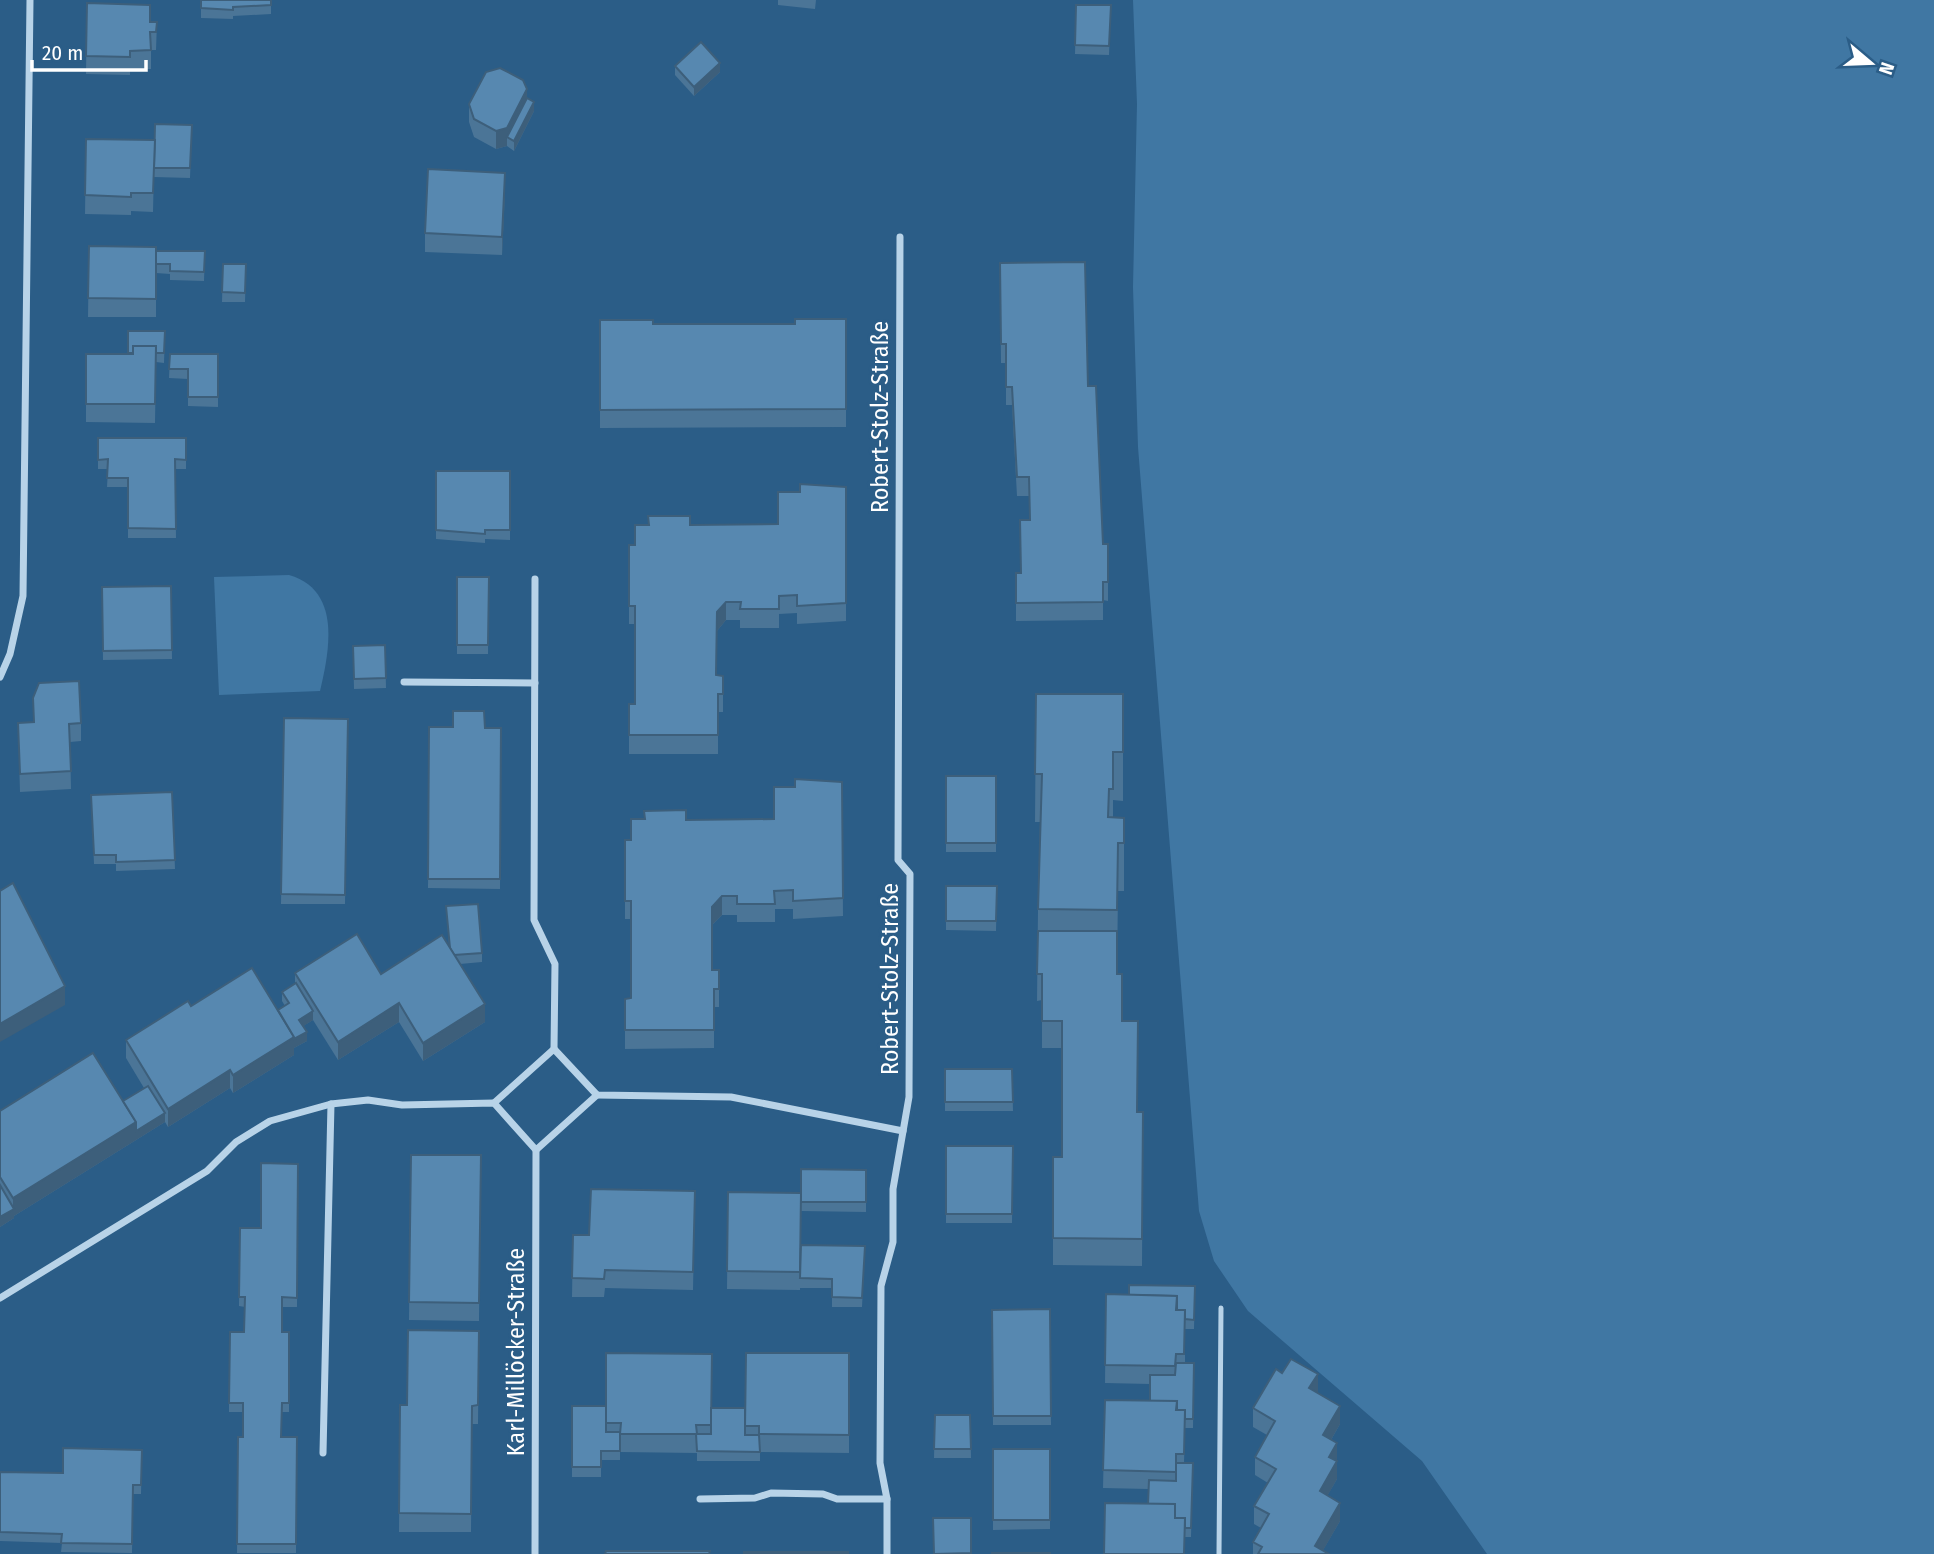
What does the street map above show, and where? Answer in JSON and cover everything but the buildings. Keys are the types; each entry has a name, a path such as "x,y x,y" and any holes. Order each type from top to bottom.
{"street":[{"path":"0,677 10,654 23,596 30,0"},
{"name":"Robert-Stolz-Straße","path":"887,1554 887,1499 880,1463 881,1286 893,1242 893,1189 909,1097 910,874 898,860 900,237"},
{"path":"535,579 534,920 555,964 554,1049 597,1095"},
{"path":"404,682 534,684"},
{"path":"0,1298 207,1171 236,1142 270,1121 331,1104 368,1100 402,1105 494,1103 554,1049"},
{"path":"494,1103 536,1150 597,1095 731,1097 903,1131"},
{"path":"323,1453 331,1104"},
{"name":"Karl-Millöcker-Straße","path":"535,1554 536,1150"},
{"path":"699,1499 755,1497 771,1493 823,1494 836,1499 887,1499"}],"lane":[{"path":"1219,1554 1220,1308"}],"shaded area":[{"path":"1133,0 1934,0 1934,1554 1487,1554 1422,1461 1248,1311 1214,1261 1199,1211 1138,447 1133,287 1137,104"},
{"path":"289,575 306,583 317,594 324,607 328,640 320,691 219,695 214,577"}]}
